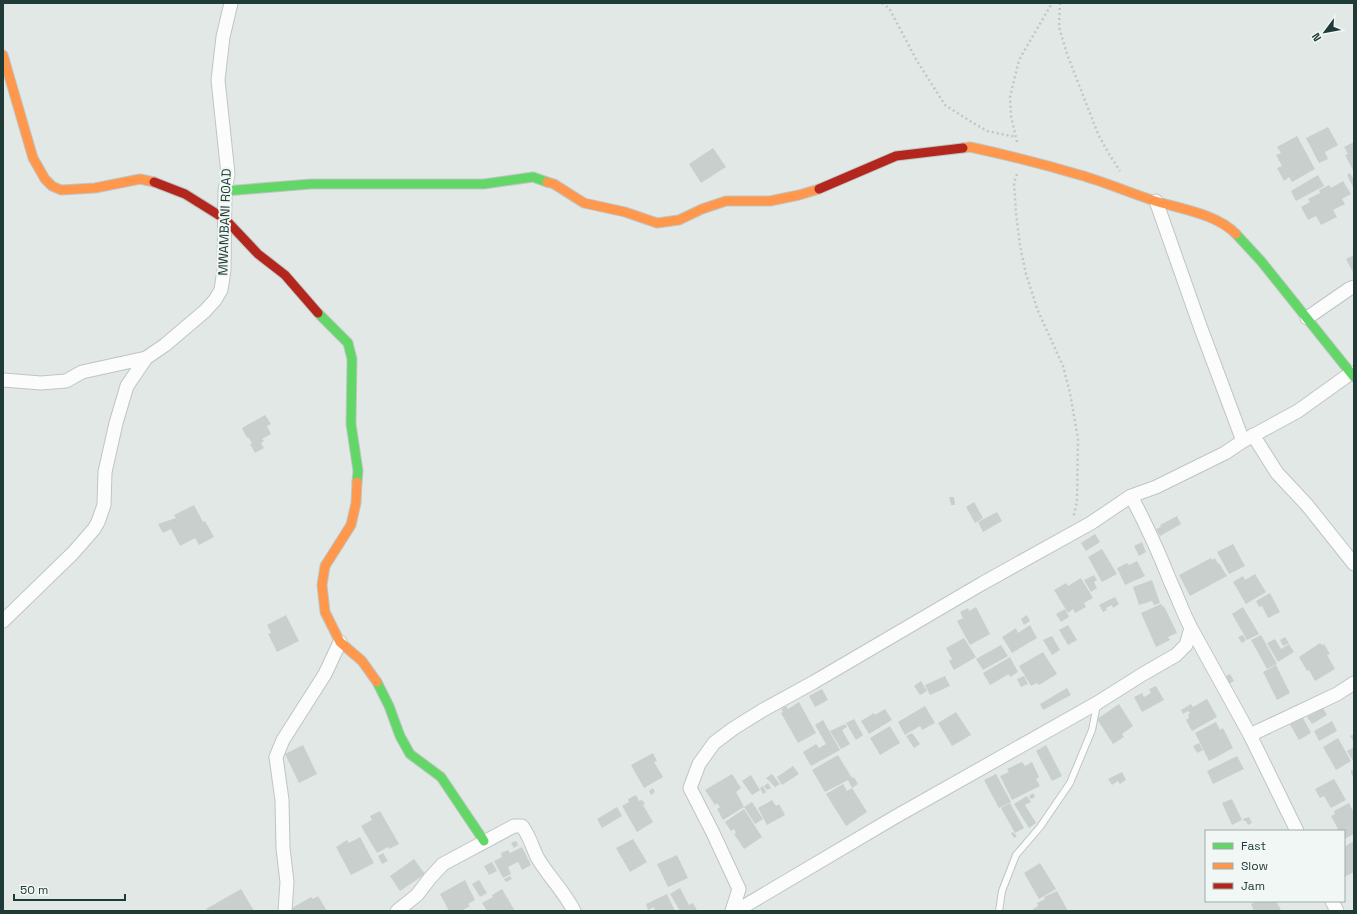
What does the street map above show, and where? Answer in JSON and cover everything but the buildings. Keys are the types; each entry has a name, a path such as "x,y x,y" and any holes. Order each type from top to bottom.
{"street":[{"name":"MWAMBANI ROAD","path":"3,380 41,383 66,382 82,372 146,358 166,345 215,300 221,290 224,270 225,191 228,174 218,80 223,38 231,3"},
{"path":"3,55 33,158 45,180 52,186 61,190 95,188 140,179 149,180 185,194 225,219 258,254 285,275 315,310 348,343 352,365 351,424 358,471 356,503 351,525 325,566 322,585 325,612 340,642 362,661 377,682 389,706 400,736 410,754 441,777 484,842"},
{"path":"225,191 311,184 484,184 533,177 554,184 584,203 626,212 657,223 679,220 702,209 726,202 770,201 799,195 896,156 944,148 970,147 1021,158 1081,175 1156,201 1194,211 1229,227 1261,261 1352,375 1298,411 1248,438 1225,453 1156,487 1130,496 1091,523 983,583 763,710 734,728 714,743 699,764 690,788 739,889 732,911"},
{"path":"1156,201 1200,326 1248,438 1307,506 1354,564"},
{"path":"1307,318 1354,287"},
{"path":"3,621 73,553 94,529 98,522 104,504 105,472 116,423 127,386 146,358"},
{"path":"1130,496 1139,511 1182,610 1250,735 1297,830"},
{"path":"736,911 895,817 1097,703 1176,655 1186,645 1191,628"},
{"path":"285,911 287,882 283,848 282,800 276,757 283,740 325,674 340,642"},
{"path":"1250,735 1336,694 1354,683"},
{"path":"397,911 417,895 443,864 514,826 522,826 537,857 574,911"},
{"path":"1332,902 1337,911"}],"lane":[{"path":"999,911 1002,891 1016,855 1040,827 1070,783 1092,730 1097,703"}],"path":[{"path":"882,3 889,8 917,61 945,105 987,130 1016,137"},
{"path":"1052,3 1019,60 1010,97 1011,116 1021,158 1014,182 1020,246 1026,274 1038,311 1063,366 1070,393 1078,439 1077,502 1070,535"},
{"path":"1060,3 1059,27 1067,54 1098,134 1121,174"}],"traffic: fast":[{"path":"225,191 311,184 484,184 533,177 547,182"},
{"path":"1236,234 1261,261 1354,377"},
{"path":"318,313 348,343 352,359 351,424 358,471 357,482"},
{"path":"377,682 389,706 400,736 410,754 441,777 484,841"}],"traffic: slow":[{"path":"3,55 33,158 45,179 52,186 61,190 95,188 140,179 154,182"},
{"path":"963,148 970,147 998,153 1039,163 1089,178 1155,201 1209,217 1228,227 1236,234"},
{"path":"547,182 554,184 584,203 625,212 657,223 679,220 702,209 726,201 770,201 819,189"},
{"path":"357,482 356,503 351,525 325,566 322,585 325,612 340,642 362,661 377,682"}],"traffic: jam":[{"path":"819,189 896,156 963,148"},
{"path":"154,182 185,194 225,219 258,254 285,275 318,313"}]}
